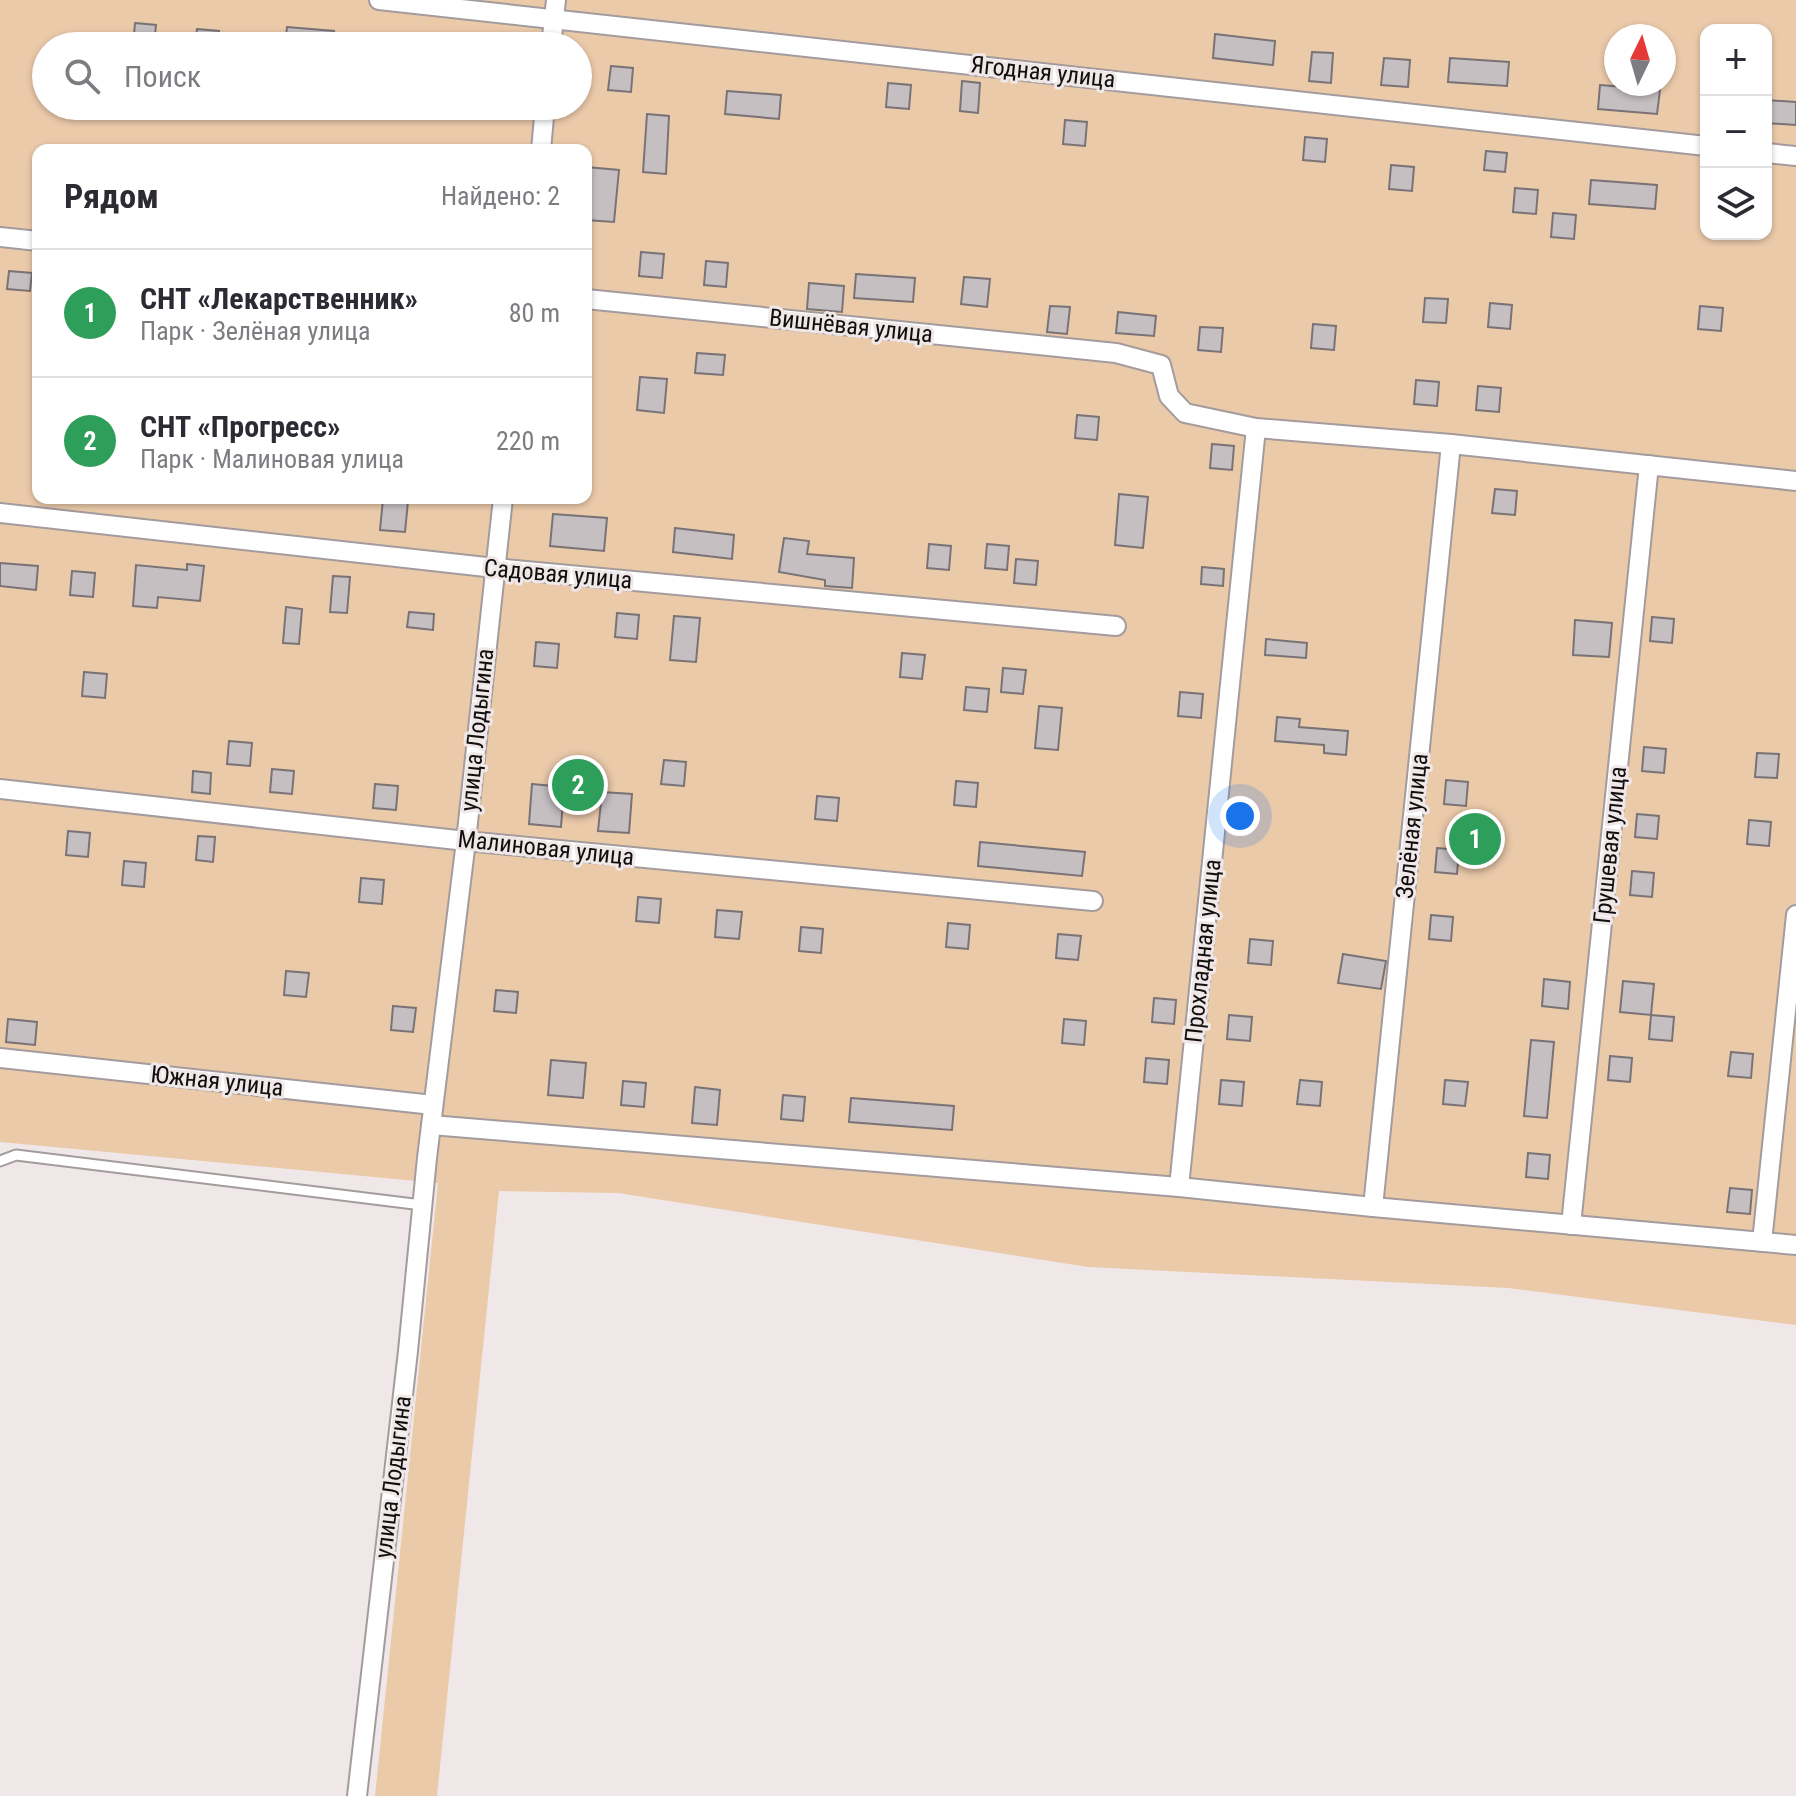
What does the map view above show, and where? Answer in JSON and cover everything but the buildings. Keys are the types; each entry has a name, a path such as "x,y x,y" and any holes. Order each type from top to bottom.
{"street":[{"name":"Ягодная улица","path":"379,0 555,9 1700,145"},
{"path":"553,32 555,9"},
{"path":"542,144 544,120"},
{"path":"1772,154 1796,156"},
{"path":"0,237 32,240"},
{"name":"Вишнёвая улица","path":"592,300 1116,353 1161,365 1169,396 1185,413 1256,428"},
{"path":"1256,428 1451,444 1796,481"},
{"name":"Прохладная улица","path":"1179,1187 1256,428"},
{"name":"Зелёная улица","path":"1373,1207 1451,444"},
{"name":"Грушевая улица","path":"1571,1225 1649,465"},
{"name":"улица Лодыгина","path":"357,1796 502,504"},
{"name":"Садовая улица","path":"0,513 495,568 1116,626"},
{"name":"Малиновая улица","path":"0,789 466,841 1093,901"},
{"path":"1762,1242 1796,915"},
{"name":"Южная улица","path":"0,1058 433,1105"},
{"path":"431,1125 1179,1187 1796,1245"}],"lane":[{"path":"0,1161 16,1155 422,1205"}],"shaded area":[{"path":"0,0 1796,0 1796,1325 1508,1288 1088,1267 618,1193 499,1191 437,1796 375,1796 438,1183 0,1142"}],"place":[{"name":"СНТ «Прогресс»","path":"578,785"},
{"name":"СНТ «Лекарственник»","path":"1475,839"}]}
